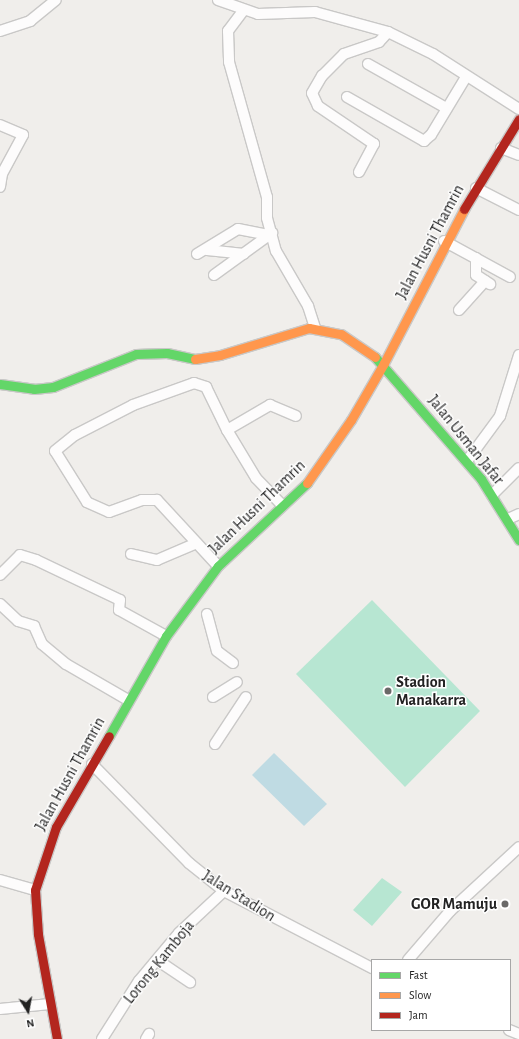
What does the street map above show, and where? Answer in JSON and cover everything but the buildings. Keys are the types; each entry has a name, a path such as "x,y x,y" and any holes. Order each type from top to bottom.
{"street":[{"path":"0,31 30,21 56,0"},
{"path":"218,0 242,11 258,14 315,12 388,32 427,50 466,77 519,109"},
{"path":"0,384 23,389 53,387 136,354 167,353 193,359 220,355 315,327 308,306 276,251 267,218 267,197 241,110 226,43 231,23 242,11"},
{"path":"359,172 374,144 318,106 312,93 322,76 344,54 373,46 388,32"},
{"path":"368,64 446,108"},
{"path":"347,97 424,141 431,135 466,77"},
{"name":"Jalan Husni Thamrin","path":"57,1039 50,1004 35,890 56,827 166,636 218,566 281,504 314,476 384,363 444,241 519,119"},
{"path":"0,124 23,135 1,174 0,187"},
{"path":"501,148 519,155"},
{"path":"476,188 519,210"},
{"path":"197,254 207,250 222,237 238,229 271,234"},
{"path":"214,275 271,234"},
{"path":"444,241 510,277"},
{"path":"207,250 244,254"},
{"path":"459,310 488,282 473,269 476,258"},
{"name":"Jalan Usman Jafar","path":"315,327 341,334 384,363 467,461 508,519 519,540"},
{"path":"467,461 500,416 519,355"},
{"path":"218,566 157,500 142,500 109,512 99,511 87,502 55,451 75,435 133,405 194,383 206,387 227,430 256,478 281,504"},
{"path":"227,430 270,405 296,416"},
{"path":"492,495 519,468"},
{"path":"508,519 519,514"},
{"path":"131,554 157,560 197,543"},
{"path":"0,575 20,556 36,560 120,600 119,610 166,636"},
{"path":"0,604 18,621 34,626 42,644 66,664 128,700"},
{"path":"206,614 217,651 233,663"},
{"path":"213,697 237,682"},
{"path":"214,744 246,697"},
{"name":"Jalan Stadion","path":"92,764 189,863 224,891 371,967"},
{"path":"409,959 450,911 519,847"},
{"path":"0,880 35,890"},
{"name":"Lorong Kamboja","path":"102,1039 157,960 224,891"},
{"path":"157,960 190,982"},
{"path":"0,1009 50,1004"}],"green space":[{"path":"372,600 480,711 405,787 296,674"},
{"path":"382,878 402,892 372,926 353,910"}],"water":[{"path":"274,753 327,804 304,826 252,775"}],"traffic: fast":[{"path":"0,384 34,389 53,387 136,354 167,353 195,359"},
{"path":"375,357 481,479 519,540"},
{"path":"109,736 166,636 218,566 307,483"}],"traffic: slow":[{"path":"307,483 351,420 384,363 464,209"},
{"path":"195,359 220,355 309,328 341,334 375,357"}],"traffic: jam":[{"path":"464,209 519,119"},
{"path":"57,1039 38,934 35,890 56,827 109,736"}],"place":[{"name":"Stadion Manakarra","path":"388,691"},
{"name":"GOR Mamuju","path":"505,904"}]}
